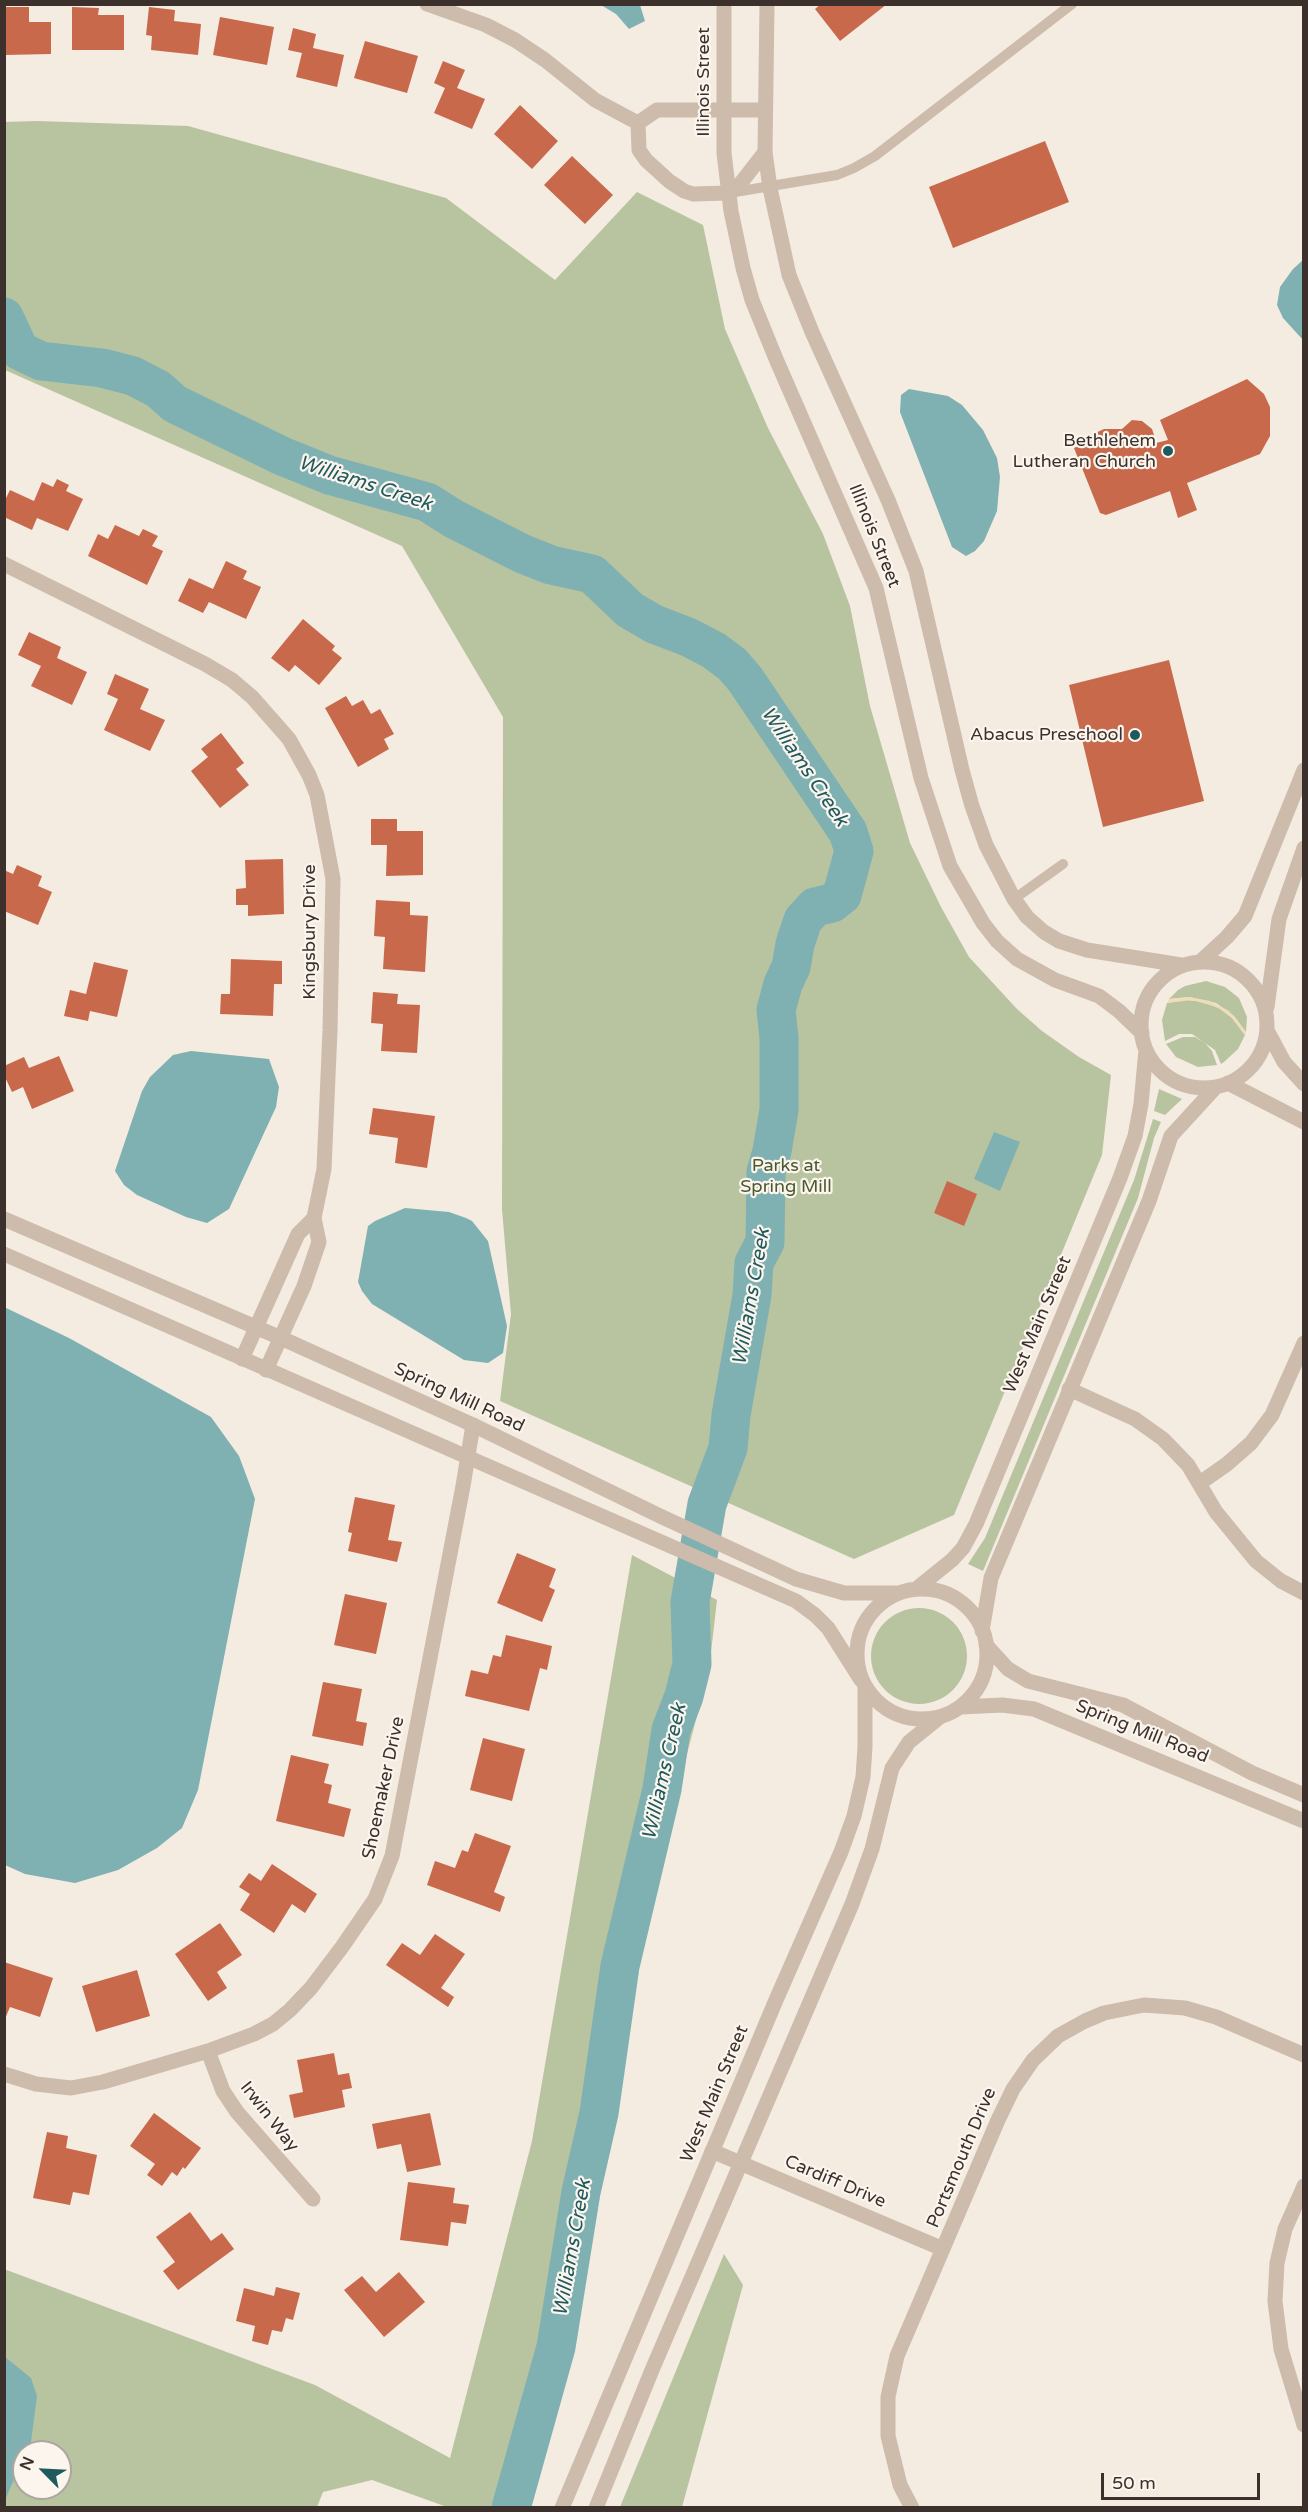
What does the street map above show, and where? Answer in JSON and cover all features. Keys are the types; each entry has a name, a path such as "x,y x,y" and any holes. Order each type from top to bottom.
{"street":[{"path":"426,4 486,25 514,39 545,60 595,100 638,123"},
{"name":"Illinois Street","path":"724,4 723,110 728,193 743,268 756,310 876,588 921,778 940,841 958,884 997,941 1017,959 1055,980 1099,996 1142,1033"},
{"name":"Illinois Street","path":"767,4 765,152 770,188 789,276 888,500 916,571 972,806 986,845 1014,899 1027,917 1044,932 1074,947 1181,965"},
{"path":"638,123 657,110 765,110"},
{"path":"638,123 639,150 646,160 669,182 693,194 728,193 740,184 765,152"},
{"name":"Kingsbury Drive","path":"4,564 206,664 232,680 252,697 289,739 309,775 322,812 333,879 324,1169 314,1218 319,1242 304,1286 266,1370"},
{"path":"1201,961 1227,937 1245,916 1304,770"},
{"path":"1304,848 1279,919 1266,1010 1268,1032 1284,1062 1304,1084"},
{"path":"1266,1010 1256,989 1239,972 1214,962 1201,961 1181,965 1167,974 1149,993 1141,1017 1146,1050 1154,1063 1174,1081 1200,1088 1222,1086 1304,1122"},
{"path":"596,2508 867,1865 883,1811 889,1776 896,1759 919,1732 940,1717 961,1707 979,1686 984,1673 984,1638 991,1578 1153,1191 1171,1136 1222,1086 1238,1078 1255,1063 1268,1032"},
{"name":"West Main Street","path":"916,1589 952,1560 967,1542 976,1524 1124,1168 1135,1136 1141,1104 1146,1050"},
{"name":"Kingsbury Drive","path":"242,1359 298,1234 314,1218"},
{"name":"Spring Mill Road","path":"4,1219 281,1338 473,1425 796,1579 836,1592 899,1593"},
{"path":"4,1254 796,1601 828,1628 863,1684 879,1704 897,1715 918,1720 940,1717"},
{"path":"1200,1483 1251,1443 1272,1414 1304,1343"},
{"path":"1069,1389 1135,1419 1163,1439 1188,1465 1228,1529 1256,1561 1281,1581 1304,1593"},
{"name":"Shoemaker Drive","path":"4,2074 36,2084 71,2088 103,2082 254,2034 273,2024 290,2010 317,1980 375,1899 392,1856 473,1425"},
{"path":"863,1684 857,1654 862,1628 871,1613 884,1601 899,1593 916,1589 939,1592 961,1602 977,1620 984,1638"},
{"name":"Spring Mill Road","path":"984,1638 1008,1669 1020,1677 1044,1686 1124,1705 1252,1773 1304,1795"},
{"name":"West Main Street","path":"562,2508 712,2151 842,1852 851,1825 864,1768 863,1684"},
{"name":"Spring Mill Road","path":"961,1707 1002,1705 1034,1710 1304,1821"},
{"name":"Portsmouth Drive","path":"912,2508 900,2485 890,2445 888,2397 897,2356 1013,2089 1033,2060 1058,2037 1084,2021 1104,2013 1144,2005 1185,2008 1216,2017 1304,2055"},
{"name":"Irwin Way","path":"208,2050 223,2091 237,2112 313,2199"},
{"name":"Cardiff Drive","path":"712,2151 943,2249"},
{"path":"1304,2187 1285,2229 1276,2263 1275,2301 1281,2349 1304,2425"}],"lane":[{"path":"728,193 770,188 837,175 854,168 875,156 1072,4"},
{"path":"1014,899 1063,864"}],"green space":[{"name":"Parks at Spring Mill","path":"4,122 188,126 446,198 555,280 637,192 703,225 725,329 768,428 823,534 850,606 870,706 910,843 941,907 969,957 1017,1009 1042,1031 1079,1057 1111,1075 1102,1155 954,1515 854,1559 500,1401 511,1314 502,1209 503,717 402,546 5,370"},
{"path":"1206,981 1225,987 1239,998 1247,1017 1246,1032 1234,1016 1216,1003 1189,997 1169,999 1185,986"},
{"path":"1187,1000 1204,1002 1223,1010 1245,1035 1238,1049 1221,1064 1215,1050 1192,1034 1179,1034 1165,1041 1162,1020 1167,1003"},
{"path":"1183,1037 1195,1037 1205,1043 1212,1051 1217,1065 1198,1067 1176,1057 1166,1044"},
{"path":"1159,1089 1182,1099 1165,1115 1154,1111"},
{"path":"1153,1119 1161,1122 1154,1138 1138,1198 983,1571 968,1564 985,1538 1134,1180"},
{"path":"632,1555 717,1600 709,1670 648,1903 568,2364 527,2501 509,2507 447,2507 372,2480 323,2492 317,2507 5,2507 4,2269 315,2385 450,2458 532,2141"},
{"path":"919,1608 937,1612 953,1622 963,1638 967,1656 963,1674 953,1690 937,1700 919,1704 901,1700 885,1690 875,1674 871,1656 875,1638 885,1622 901,1612"},
{"path":"724,2254 743,2285 682,2507 620,2507"}],"sand":[{"path":"1189,997 1210,1001 1229,1011 1246,1032 1245,1035 1232,1018 1217,1007 1192,1000 1167,1003 1169,999"}],"water":[{"path":"601,5 640,5 645,21 629,29 616,14"},
{"path":"1303,260 1303,340 1283,318 1277,305 1280,287"},
{"path":"909,389 948,396 962,405 983,430 997,458 1000,477 997,511 984,541 975,551 966,556 952,547 900,412 901,395"},
{"path":"191,1051 269,1059 279,1087 276,1107 229,1209 207,1223 186,1217 137,1195 124,1185 115,1171 142,1091 150,1077 173,1055"},
{"path":"994,1132 1020,1142 1000,1191 974,1179"},
{"path":"405,1208 449,1212 466,1218 472,1221 488,1241 507,1326 503,1353 488,1363 464,1360 372,1304 362,1291 358,1282 368,1226"},
{"path":"4,1307 69,1338 211,1417 239,1456 255,1499 198,1790 182,1828 157,1848 118,1870 75,1883 25,1874 5,1865"},
{"path":"5,2357 31,2378 37,2396 31,2440 12,2440 12,2484 5,2500"}],"building":[{"path":"821,4 887,4 840,41 815,9"},
{"path":"5,7 29,7 29,22 51,22 51,54 5,55"},
{"path":"72,7 99,8 98,15 124,15 124,50 72,50"},
{"path":"149,7 175,10 174,21 201,24 198,55 151,50 152,36 146,35"},
{"path":"220,17 274,27 267,65 213,55"},
{"path":"293,28 316,34 313,48 344,55 337,87 296,77 302,53 288,50"},
{"path":"365,41 418,56 407,93 354,78"},
{"path":"443,61 465,70 457,88 485,99 472,129 434,113 445,88 434,83"},
{"path":"520,105 558,141 532,169 494,134"},
{"path":"1045,141 1069,202 953,248 929,187"},
{"path":"572,156 613,195 585,224 544,185"},
{"name":"Bethlehem Lutheran Church","path":"1247,379 1264,394 1270,407 1270,436 1260,454 1187,483 1197,510 1178,518 1170,491 1106,515 1100,513 1074,448 1089,441 1087,437 1104,429 1122,429 1132,420 1142,421 1152,429 1154,435 1152,444 1168,440 1160,420"},
{"path":"57,479 69,485 66,491 83,499 68,531 37,518 32,530 4,517 4,502 10,490 34,501 42,482 53,487"},
{"path":"115,525 139,536 143,529 158,536 152,546 163,551 147,585 88,556 98,534 108,539"},
{"path":"226,561 247,571 243,579 261,587 246,619 209,602 203,613 178,601 189,578 213,589"},
{"path":"303,619 335,646 332,650 342,658 319,685 295,665 289,672 271,658"},
{"path":"29,632 61,647 57,658 87,672 72,705 31,686 41,666 18,655"},
{"path":"1169,660 1204,801 1103,827 1069,685"},
{"path":"115,674 149,689 140,709 165,720 150,751 104,730 118,699 107,694"},
{"path":"346,696 352,706 363,700 371,714 380,709 394,734 384,739 389,749 358,767 325,708"},
{"path":"221,733 244,763 236,769 249,785 220,808 191,771 208,757 201,749"},
{"path":"371,819 397,819 397,831 423,831 423,875 386,876 387,845 371,845"},
{"path":"283,859 284,914 248,916 248,905 236,905 236,889 246,888 245,860"},
{"path":"17,865 42,876 38,886 52,892 38,925 4,911 4,870 13,874"},
{"path":"376,900 410,902 410,915 428,916 425,972 383,969 385,937 374,936"},
{"path":"231,959 282,961 282,984 274,984 273,1016 220,1014 221,994 230,994"},
{"path":"94,962 128,970 117,1017 90,1011 88,1021 64,1016 70,990 86,994"},
{"path":"373,992 398,994 397,1004 420,1005 417,1053 381,1051 383,1024 371,1023"},
{"path":"59,1056 74,1091 32,1109 23,1087 12,1092 4,1075 4,1066 24,1057 29,1068"},
{"path":"373,1108 435,1116 427,1168 395,1163 398,1138 369,1134"},
{"path":"947,1181 977,1194 964,1226 934,1213"},
{"path":"355,1497 395,1505 388,1540 402,1542 397,1562 348,1551 352,1533 348,1532"},
{"path":"517,1553 556,1569 549,1587 555,1590 542,1622 497,1603"},
{"path":"345,1594 387,1603 376,1654 334,1645"},
{"path":"506,1635 552,1646 547,1670 540,1668 529,1711 465,1696 471,1670 488,1674 493,1655 501,1657"},
{"path":"323,1682 362,1689 356,1721 367,1723 363,1746 312,1736"},
{"path":"483,1738 525,1749 512,1801 470,1790"},
{"path":"291,1755 329,1764 324,1783 332,1785 328,1803 351,1809 344,1837 276,1821"},
{"path":"475,1833 511,1846 494,1892 505,1897 500,1912 427,1885 435,1861 455,1868 462,1850 468,1852"},
{"path":"272,1864 317,1894 305,1913 292,1904 274,1933 240,1910 250,1894 239,1887 249,1873 261,1881"},
{"path":"220,1923 242,1955 217,1972 227,1988 208,2001 175,1954"},
{"path":"435,1934 465,1954 441,1988 454,1997 448,2007 386,1965 402,1943 420,1955"},
{"path":"4,1962 53,1978 40,2017 10,2007 4,2021"},
{"path":"137,1970 150,2016 96,2032 82,1986"},
{"path":"334,2053 338,2075 349,2073 352,2088 342,2090 345,2107 294,2118 289,2095 303,2092 297,2060"},
{"path":"154,2113 201,2148 185,2169 183,2167 177,2176 172,2172 162,2186 147,2175 155,2164 130,2146"},
{"path":"430,2113 441,2165 407,2172 401,2144 377,2149 372,2124"},
{"path":"47,2132 68,2136 66,2148 97,2155 89,2195 73,2192 70,2205 33,2198"},
{"path":"408,2182 455,2188 453,2203 469,2205 466,2224 451,2222 448,2246 400,2240"},
{"path":"190,2212 211,2241 222,2233 234,2249 178,2290 163,2271 175,2262 156,2237"},
{"path":"399,2272 425,2302 384,2337 344,2290 362,2276 376,2292"},
{"path":"276,2287 300,2293 293,2320 286,2318 282,2332 272,2330 268,2345 252,2341 255,2326 236,2321 244,2288 274,2296"}],"waterway":[{"name":"Williams Creek","path":"4,317 20,351 41,361 102,368 133,376 158,389 175,404 282,456 329,475 427,502 454,519 523,554 551,565 592,574 630,610 654,624 688,637 713,650 732,664 745,679 848,832 854,851 842,895 832,903 815,907 803,920 795,944 791,967 783,984 776,1010 779,1038 779,1110 766,1172 765,1242 754,1263 752,1295 731,1415 728,1448 707,1504 690,1602 692,1664 684,1696 671,1730 662,1789 620,1966 599,2113 581,2192 556,2347 511,2508"}],"place":[{"name":"Bethlehem Lutheran Church","path":"1168,451"},
{"name":"Abacus Preschool","path":"1135,735"}]}
